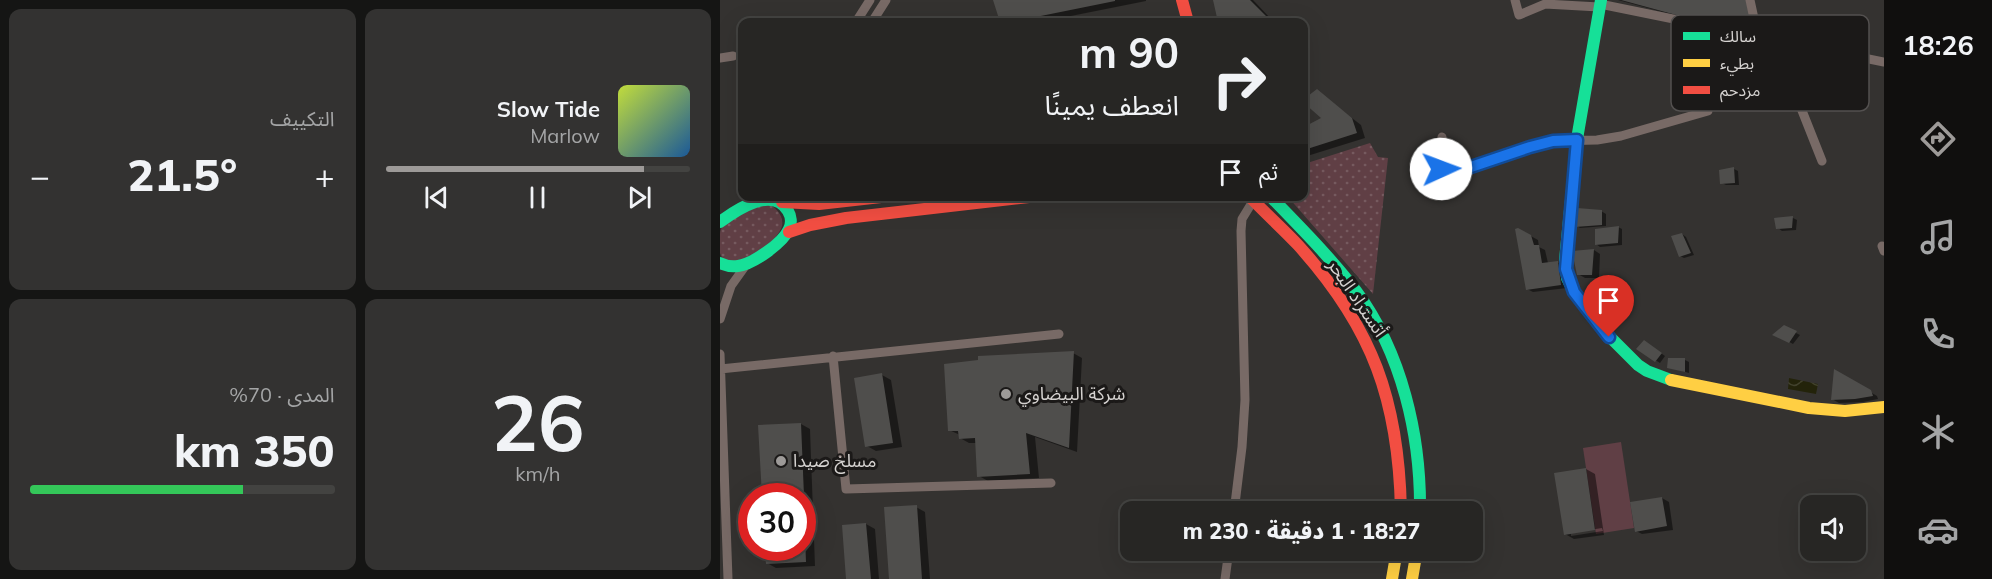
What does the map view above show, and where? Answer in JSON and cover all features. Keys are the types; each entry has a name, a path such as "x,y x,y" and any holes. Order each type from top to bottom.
{"main road":[{"path":"1182,0 1187,18"},
{"path":"1600,3 1577,140 1565,260 1568,279 1574,292 1609,337 1637,365 1647,371 1675,380 1824,411 1864,411 1884,407"},
{"path":"720,222 738,207 753,201"},
{"path":"777,201 819,204 846,201"},
{"path":"720,263 732,267 748,263 767,253 789,232 810,225 846,218 994,201"},
{"name":"أتستراد البحر","path":"1254,201 1299,246 1328,283 1351,315 1373,354 1389,396 1397,435 1402,476 1401,501"},
{"name":"أتستراد البحر","path":"1275,201 1308,234 1354,290 1386,344 1405,395 1416,443 1420,501"},
{"path":"782,202 789,209 792,218 789,232"},
{"path":"1392,579 1395,561"},
{"path":"1412,579 1415,561"}],"street":[{"path":"859,18 870,0"},
{"path":"875,18 886,0"},
{"path":"1515,0 1520,15 1545,4 1600,3 1671,18"},
{"path":"1750,0 1753,15"},
{"path":"720,58 733,56"},
{"path":"1869,59 1884,62"},
{"path":"1442,137 1441,169 1456,172 1553,141 1597,140 1621,136 1708,111"},
{"path":"1802,111 1822,161"},
{"path":"1235,501 1245,400 1241,231 1242,219 1250,201"},
{"path":"720,319 731,286 748,263"},
{"path":"720,369 1059,334"},
{"path":"720,354 728,579"},
{"path":"833,356 846,489 1051,483"},
{"path":"1225,579 1227,561"}],"shaded area":[{"path":"1370,143 1378,157 1388,158 1373,294 1292,201 1308,201 1308,163"},
{"path":"769,203 782,219 779,233 763,249 752,256 732,262 725,260 720,253 722,228 732,218"},
{"path":"1621,442 1634,528 1596,534 1583,448"}],"water":[{"path":"1789,378 1818,384 1816,394 1788,389"}],"building":[{"path":"993,0 1115,0 1031,18 999,18"},
{"path":"1213,0 1250,0 1268,18 1217,18"},
{"path":"1621,0 1746,0 1749,15 1676,15"},
{"path":"1317,89 1352,118 1357,133 1308,149 1308,125 1321,118 1308,107 1308,96"},
{"path":"1734,167 1735,183 1720,184 1719,170"},
{"path":"1577,208 1602,210 1602,225 1575,227"},
{"path":"1793,216 1792,228 1776,229 1774,218"},
{"path":"1619,226 1618,243 1595,245 1595,229"},
{"path":"1518,228 1531,235 1534,245 1539,245 1542,263 1558,261 1561,285 1526,290 1515,229"},
{"path":"1682,233 1691,253 1679,257 1671,236"},
{"path":"1594,249 1592,275 1577,275 1572,251"},
{"path":"1784,325 1797,331 1789,343 1772,335"},
{"path":"1644,340 1662,353 1655,362 1636,349"},
{"path":"1074,351 1069,448 1026,433 1030,474 977,477 975,438 959,439 958,431 948,431 944,364 978,360 978,356"},
{"path":"1668,358 1685,358 1685,372 1667,368"},
{"path":"1834,369 1871,390 1873,396 1831,400"},
{"path":"882,373 893,443 865,447 854,378"},
{"name":"مسلخ صيدا","path":"801,423 803,483 761,483 758,425"},
{"path":"1586,468 1595,530 1564,535 1554,473"},
{"path":"1662,497 1667,526 1635,532 1630,502"},
{"path":"917,505 922,579 889,579 884,507"},
{"path":"866,523 871,579 846,579 842,525"},
{"path":"766,561 806,561 806,562 766,564"}],"traffic: fast":[{"path":"1601,0 1577,139 1565,260 1567,278 1602,329 1638,365 1671,380"},
{"path":"720,222 745,206 759,201"},
{"path":"720,263 729,266 744,264 759,257 786,235 791,222 789,213 775,201"},
{"path":"1275,201 1346,278 1372,315 1386,341 1406,396 1417,454 1420,501"}],"traffic: slow":[{"path":"1671,380 1809,408 1845,411 1884,407"},
{"path":"1392,579 1395,561"},
{"path":"1412,579 1415,561"}],"traffic: jam":[{"path":"1182,0 1187,18"},
{"path":"782,202 819,204 846,201"},
{"path":"789,232 846,218 994,201"},
{"path":"1254,201 1298,245 1324,276 1363,337 1377,368 1395,435 1400,501"}],"place":[{"name":"شركة البيضاوي","path":"1006,394"},
{"name":"مسلخ صيدا","path":"781,461"}],"route":[{"path":"1441,169 1456,172 1530,147 1553,141 1577,140 1566,269 1574,292 1609,337"}]}
